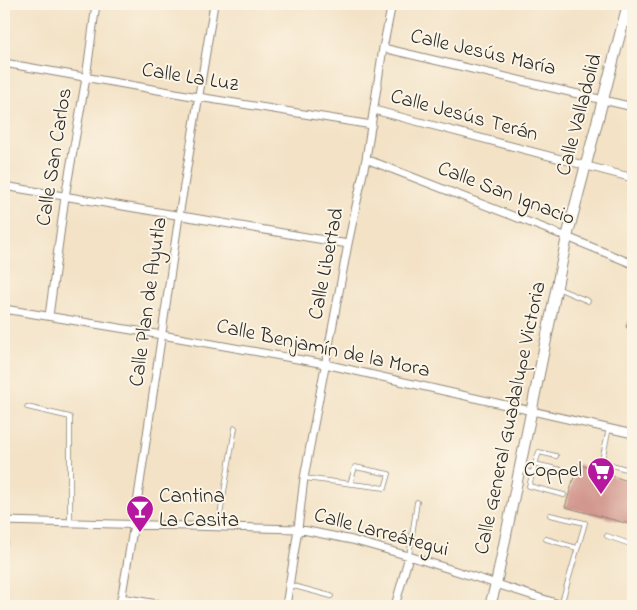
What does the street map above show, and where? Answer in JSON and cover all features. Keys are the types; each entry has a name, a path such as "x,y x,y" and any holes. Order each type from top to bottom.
{"street":[{"name":"Calle San Carlos","path":"49,316 65,197 86,78 96,4"},
{"name":"Calle Plan de Ayutla","path":"120,606 134,524 179,216 214,4"},
{"path":"373,4 392,5"},
{"name":"Calle Valladolid","path":"568,237 628,4"},
{"name":"Calle Libertad","path":"286,606 304,478 366,158 383,48 392,5"},
{"name":"Calle Jesús María","path":"383,48 633,107"},
{"name":"Calle La Luz","path":"4,63 372,125"},
{"name":"Calle Jesús Terán","path":"374,110 633,178"},
{"name":"Calle San Ignacio","path":"366,158 633,264"},
{"path":"4,186 348,244"},
{"name":"Calle General Guadalupe Victoria","path":"490,606 568,237"},
{"name":"Calle Benjamín de la Mora","path":"4,309 325,364 633,434"},
{"path":"4,521 4,542"},
{"name":"Calle Larreátegui","path":"4,521 298,530 352,540 409,556 563,606"},
{"path":"395,606 409,556"},
{"path":"120,598 170,606"}],"lane":[{"path":"557,288 588,300"},
{"path":"27,408 70,418 70,523"},
{"path":"218,527 235,428"},
{"path":"609,428 602,460 605,463 633,471"},
{"path":"556,456 538,452 529,486 564,495"},
{"path":"535,464 570,472"},
{"path":"304,478 350,484 385,488 389,474 354,467 350,484"},
{"path":"520,470 533,474"},
{"path":"409,556 416,502"},
{"path":"550,515 585,523 563,606"},
{"path":"607,536 633,545"},
{"path":"546,539 577,548"},
{"path":"289,585 331,596"}],"building":[{"path":"633,312 633,331 626,327"},
{"name":"Coppel","path":"578,464 633,483 633,525 565,507"}],"place":[{"name":"Coppel","path":"601,495"},
{"name":"Cantina La Casita","path":"140,533"}]}
